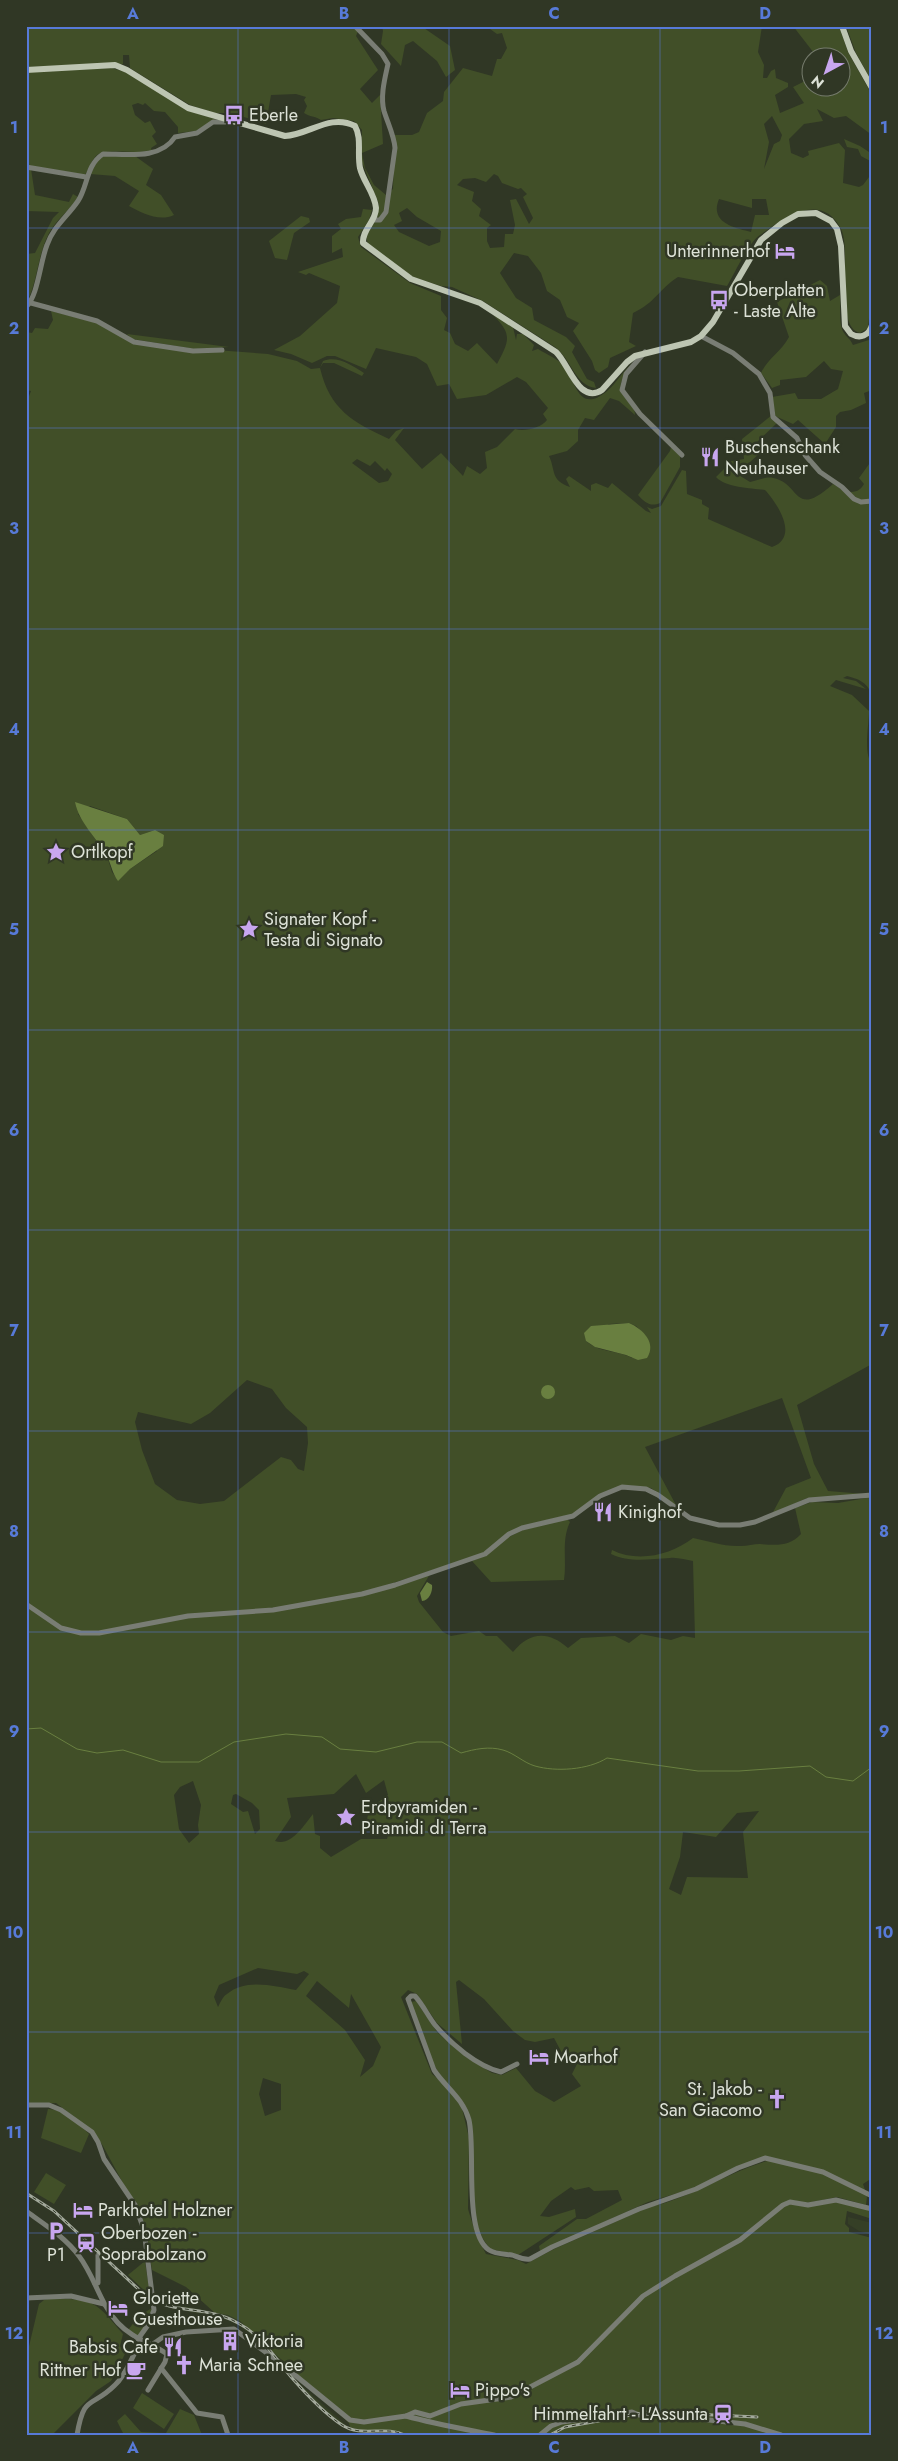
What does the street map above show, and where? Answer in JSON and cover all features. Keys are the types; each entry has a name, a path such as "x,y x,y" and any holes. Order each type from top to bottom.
{"main road":[{"path":"842,26 851,51 872,88"},
{"path":"26,70 115,65 128,70 188,108 285,136 297,135 332,122 343,122 355,126 358,137 359,167 376,207 372,220 364,234 363,243 366,247 411,279 459,294 498,312 556,352 563,359 578,386 584,392 592,394 602,390 627,362 646,352 692,342 701,336 713,322 761,240 782,222 808,212 816,213 831,222 841,238 846,326 851,334 861,337 867,334 872,326"}],"street":[{"path":"355,26 382,54 388,64 384,76 384,109 395,148 386,212 380,220 372,220"},
{"path":"26,307 31,303 41,260 51,233 78,201 86,177 96,159 103,154 154,153 171,143 175,137 197,133 213,122 230,124 238,122"},
{"path":"26,167 86,177"},
{"path":"31,303 97,321 134,342 193,351 222,350"},
{"path":"701,336 733,353 759,374 770,394 773,417 797,438 805,455 820,472 842,487 854,499 861,502 872,501"},
{"path":"646,352 626,374 622,390 640,414 682,455"},
{"path":"26,1604 61,1628 81,1633 99,1632 188,1616 274,1610 362,1594 395,1585 485,1554 508,1534 522,1528 573,1516 600,1496 622,1487 646,1489 658,1495 690,1518 719,1525 740,1525 755,1522 809,1500 872,1495"},
{"path":"517,2064 501,2072 490,2069 471,2057 444,2034 415,1996 411,1996 408,1999 434,2070 440,2079 454,2090 468,2119 472,2141 471,2190 474,2212 478,2230 489,2250 530,2260 552,2247 639,2209 673,2198 738,2168 765,2158 823,2172 872,2196"},
{"path":"26,2105 49,2105 61,2110 92,2132 104,2159 135,2205 144,2230 154,2310 124,2374 114,2386 95,2398 82,2411 77,2435"},
{"path":"152,2344 173,2335 230,2328 279,2362 342,2416 350,2420 364,2422 406,2416 415,2412 430,2416 462,2404 511,2397 578,2362 643,2296 740,2240 783,2205 790,2202 808,2205 836,2200 872,2209"},
{"path":"26,2211 78,2254 104,2304 120,2324 139,2340 152,2344 167,2354 162,2368 148,2390"},
{"path":"95,2284 98,2283 98,2255"},
{"path":"26,2298 72,2296 104,2304"},
{"path":"162,2368 197,2413 222,2417 228,2435"},
{"path":"540,2435 551,2426 562,2422 632,2412 639,2415 664,2415 745,2424 781,2435"},
{"path":"406,2416 438,2422 463,2430 494,2435"}],"shaded area":[{"path":"26,26 352,26 358,31 356,36 378,70 360,89 372,103 380,95 383,144 362,153 365,168 374,185 386,195 393,189 395,135 412,135 419,132 427,113 443,101 444,92 463,68 492,76 497,59 501,59 507,48 502,33 497,34 486,26 762,26 758,52 764,65 763,78 767,78 771,71 775,69 776,78 788,83 788,87 775,95 780,113 804,103 801,98 850,98 850,56 872,95 872,135 846,116 834,118 817,109 823,121 804,124 789,139 791,153 803,158 809,155 808,151 839,143 845,150 843,183 859,187 863,185 872,173 872,290 868,328 860,333 852,328 845,303 844,239 841,229 833,217 823,211 802,211 790,216 760,235 746,251 727,286 678,277 647,305 633,313 629,342 636,346 610,358 608,367 599,373 595,370 592,361 573,331 579,323 567,317 560,300 547,291 541,273 528,256 514,253 500,273 516,298 532,308 534,320 566,337 575,346 572,352 587,379 594,382 596,388 589,386 578,378 561,352 555,347 483,301 452,287 441,286 413,277 368,244 366,237 377,218 379,204 361,160 362,130 354,121 333,118 321,120 306,114 304,113 307,106 304,100 306,97 296,94 271,95 266,124 231,113 215,113 190,105 130,68 129,55 123,55 123,64 26,67","holes":["772,116 782,135 780,141 774,144 764,169 769,142 764,124","494,174 498,176 502,183 518,189 521,188 527,194 523,197 533,218 529,224 516,199 510,200 515,225 513,234 505,234 504,247 490,248 487,241 487,228 491,225 479,216 481,209 472,201 474,192 457,185 463,179 475,178 486,182","719,199 752,208 752,199 766,199 769,215 755,215 751,232 738,229 721,219 717,207","407,208 417,217 441,231 440,242 429,246 399,232 394,225 402,221 399,213"]},
{"path":"382,26 421,26 450,46 455,70 446,77 437,61 413,41 405,45 401,66 381,44"},
{"path":"793,26 839,26 847,48 810,48"},
{"path":"846,26 870,26 872,28 872,82 856,53"},
{"path":"112,68 128,73 186,110 216,119 196,131 178,133 178,127 165,112 154,111 145,103 143,105 138,103 132,105 135,115 145,123 150,121 156,132 152,136 157,144 151,148 152,151 101,153 95,157 85,175 26,165 26,72"},
{"path":"800,84 800,97 793,87"},
{"path":"844,139 869,152 872,150 872,162 861,156 858,149 847,147"},
{"path":"104,156 135,156 153,169 146,185 161,195 174,215 162,218 139,211 129,206 139,191 115,176 90,174 99,159"},
{"path":"26,168 31,169 35,195 69,202 73,194 78,197 49,233 26,304 26,254 35,253 53,218 59,212 26,211"},
{"path":"363,209 372,210 369,220 358,237 361,247 410,283 441,296 441,310 447,318 444,330 450,333 455,344 468,351 477,343 497,364 505,349 507,338 503,327 493,315 513,327 516,340 517,334 523,334 534,345 532,351 538,349 561,363 579,393 589,399 597,398 606,392 635,361 626,373 621,388 634,406 635,415 619,401 610,398 594,420 585,418 578,430 578,441 567,451 549,456 556,478 564,484 570,487 566,479 569,476 591,491 591,485 596,483 608,488 612,483 651,513 647,507 652,509 661,506 682,470 686,471 687,494 702,500 702,504 709,508 708,519 772,547 780,542 784,536 785,528 780,511 770,496 765,490 732,485 720,481 716,477 727,466 726,462 744,459 742,439 772,415 777,423 756,443 761,452 737,474 750,482 765,478 782,481 804,499 811,499 833,484 854,500 872,502 872,694 862,682 847,676 843,678 856,681 866,689 836,680 830,686 852,695 869,711 867,747 869,759 872,763 872,1364 797,1405 814,1464 828,1491 865,1494 836,1498 807,1498 772,1514 786,1488 811,1478 782,1398 645,1447 677,1507 651,1488 624,1485 573,1514 526,1525 485,1553 362,1593 274,1609 188,1616 114,1630 81,1632 61,1627 26,1603 26,404 31,391 26,390 26,332 32,333 35,328 48,329 53,320 51,311 97,323 134,344 268,354 297,361 311,369 320,368 324,382 337,404 345,413 364,427 389,439 396,431 404,428 395,440 422,469 441,453 463,476 467,466 480,474 487,468 485,452 497,447 515,429 532,429 547,420 543,414 548,408 526,382 517,377 486,395 457,399 449,384 437,386 427,364 416,357 376,348 366,369 335,356 327,356 312,363 291,354 274,350 300,336 337,303 340,286 309,273 306,275 298,272 343,257 342,248 332,253 332,236 341,229 338,224 346,219 361,217","holes":["357,459 370,466 375,461 385,471 387,468 392,474 388,481 379,483 352,463","90,806 127,819 140,835 155,830 157,851 130,869 118,880 112,872 107,856 78,814","629,1323 636,1326 646,1336 632,1358 627,1355 597,1348 586,1341 609,1324","247,1380 272,1389 286,1408 307,1427 308,1443 304,1471 298,1469 291,1460 281,1457 224,1501 200,1504 177,1500 155,1484 142,1450 135,1422 138,1412 191,1424 210,1413"]},
{"path":"301,216 309,218 310,222 294,233 287,260 275,258 269,241"},
{"path":"820,280 827,286 830,301 840,295 842,329 853,345 872,339 872,390 864,393 866,403 851,410 840,412 836,416 836,427 825,444 798,420 793,424 775,416 772,397 795,393 798,399 821,399 838,389 843,371 831,369 824,361 806,377 780,380 780,385 772,388 761,373 789,337 777,302"},
{"path":"127,334 229,347 195,349 132,339"},
{"path":"339,360 364,373 362,376 334,363 323,363 320,368 323,361"},
{"path":"671,447 680,456 680,467 660,503 648,504 638,495"},
{"path":"872,460 872,499 861,501 848,492 857,491 864,484 859,478"},
{"path":"75,802 127,819 140,835 155,830 164,835 163,846 130,869 118,881 103,849 80,817"},
{"path":"629,1323 647,1337 650,1352 647,1358 638,1360 595,1347 586,1341 584,1333 591,1326"},
{"path":"545,1385 551,1385 555,1392 551,1399 545,1399 541,1395 541,1389"},
{"path":"872,1497 872,2178 863,2184 867,2196 866,2205 837,2197 807,2203 791,2200 793,2204 808,2206 836,2201 853,2204 872,2212 872,2219 847,2211 845,2224 849,2228 849,2232 872,2238 872,2435 408,2435 401,2432 364,2430 350,2427 349,2423 240,2321 228,2315 215,2313 186,2287 152,2270 145,2224 94,2132 56,2103 26,2104 26,1605 61,1628 81,1634 99,1634 189,1617 274,1610 363,1595 430,1574 417,1596 419,1602 443,1632 451,1636 479,1631 486,1636 497,1636 513,1652 526,1640 540,1636 554,1638 568,1648 581,1638 615,1636 629,1643 641,1634 671,1640 683,1636 695,1638 693,1561 679,1558 625,1559 611,1554 612,1550 633,1556 654,1555 675,1549 693,1538 735,1546 787,1543 801,1534 795,1508 812,1502 838,1503","holes":["356,1774 366,1793 384,1780 388,1795 369,1809 366,1825 389,1832 387,1839 361,1839 331,1857 320,1848 320,1836 315,1834 313,1814 292,1838 281,1842 275,1841 291,1817 287,1798 334,1794","193,1781 201,1805 198,1825 199,1834 189,1843 179,1829 174,1795 180,1787","236,1794 252,1803 259,1810 260,1829 255,1834 248,1811 243,1812 231,1804 233,1795","759,1811 743,1832 748,1878 687,1877 681,1895 669,1889 680,1857 683,1832 716,1837 737,1813","258,1968 297,1974 304,1971 309,1974 296,1990 260,1985 243,1986 226,1995 218,2007 214,1997 219,1985","459,1980 484,1999 513,2031 525,2040 535,2042 554,2038 563,2055 568,2054 579,2060 572,2074 581,2086 554,2102 535,2091 516,2068 502,2075 492,2073 466,2057 437,2032 416,2001 411,2002 422,2037 437,2070 468,2112 472,2135 474,2205 482,2237 491,2249 518,2255 576,2217 575,2209 549,2217 540,2216 551,2201 571,2187 575,2190 589,2187 594,2191 618,2190 622,2200 586,2219 577,2219 539,2246 540,2251 648,2202 691,2189 737,2167 766,2156 767,2161 679,2198 649,2207 554,2249 526,2264 518,2260 486,2254 476,2235 468,2209 469,2138 461,2104 452,2091 432,2074 401,1997 408,1990 417,1994 437,2023 462,2044 456,1982","317,1981 349,2008 351,1994 381,2047 373,2066 360,2077 365,2060 345,2030 306,1996","263,2078 281,2084 281,2110 265,2116 259,2094"]},
{"path":"567,1519 570,1522 565,1543 564,1580 491,1582 472,1561 487,1555 505,1539 523,1530"},
{"path":"427,1582 432,1585 432,1590 429,1598 422,1601 420,1593"},
{"path":"48,2109 65,2114 89,2134 81,2153 41,2138"},
{"path":"46,2173 66,2185 54,2204 34,2192"},
{"path":"848,2217 872,2223 872,2235 859,2231 848,2224"},
{"path":"102,2254 144,2293 155,2300 228,2315 240,2321 278,2354 282,2362 240,2326 227,2320 167,2307 148,2299 100,2256"},
{"path":"145,2261 150,2296 128,2275"},
{"path":"51,2298 86,2302 100,2309 123,2334 120,2346 125,2354 111,2381 96,2391 52,2435 26,2435 26,2359 39,2304"},
{"path":"152,2308 148,2325 138,2337 128,2330 139,2316"},
{"path":"283,2369 347,2426 345,2428 332,2418"},
{"path":"142,2393 174,2414 164,2429 133,2408"},
{"path":"180,2409 194,2415 202,2435 124,2435 117,2421 125,2414 141,2432 166,2433"},
{"path":"350,2427 355,2429 394,2429 408,2435 391,2432 360,2433 350,2431"}],"waterway":[{"path":"26,1729 41,1728 77,1749 97,1753 123,1750 161,1762 199,1762 234,1742 286,1734 322,1737 340,1749 376,1752 417,1742 442,1742 461,1753 482,1748 492,1748 507,1751 531,1765 552,1769 572,1769 591,1765 607,1758 698,1771 739,1771 810,1766 826,1777 853,1781 872,1767"}],"railway":[{"path":"26,2193 54,2211 148,2298 169,2306 226,2317 245,2327 267,2347 309,2397 342,2425 357,2431 390,2431 405,2435"},
{"path":"550,2435 565,2427 648,2412 757,2417"}],"place":[{"name":"Eberle","path":"234,115"},
{"name":"Unterinnerhof","path":"785,251"},
{"name":"Oberplatten - Laste Alte","path":"719,300"},
{"name":"Buschenschank Neuhauser","path":"710,457"},
{"name":"Ortlkopf","path":"56,852"},
{"name":"Signater Kopf - Testa di Signato","path":"249,929"},
{"name":"Kinighof","path":"603,1512"},
{"name":"Erdpyramiden - Piramidi di Terra","path":"346,1817"},
{"name":"Moarhof","path":"539,2057"},
{"name":"St. Jakob - San Giacomo","path":"777,2099"},
{"name":"Parkhotel Holzner","path":"83,2210"},
{"name":"P1","path":"56,2231"},
{"name":"Oberbozen - Soprabolzano","path":"86,2243"},
{"name":"Gloriette Guesthouse","path":"118,2308"},
{"name":"Viktoria","path":"230,2341"},
{"name":"Babsis Cafe","path":"173,2347"},
{"name":"Maria Schnee","path":"184,2365"},
{"name":"Rittner Hof","path":"136,2370"},
{"name":"Pippo's","path":"460,2390"},
{"name":"Himmelfahrt - L'Assunta","path":"723,2414"}]}
